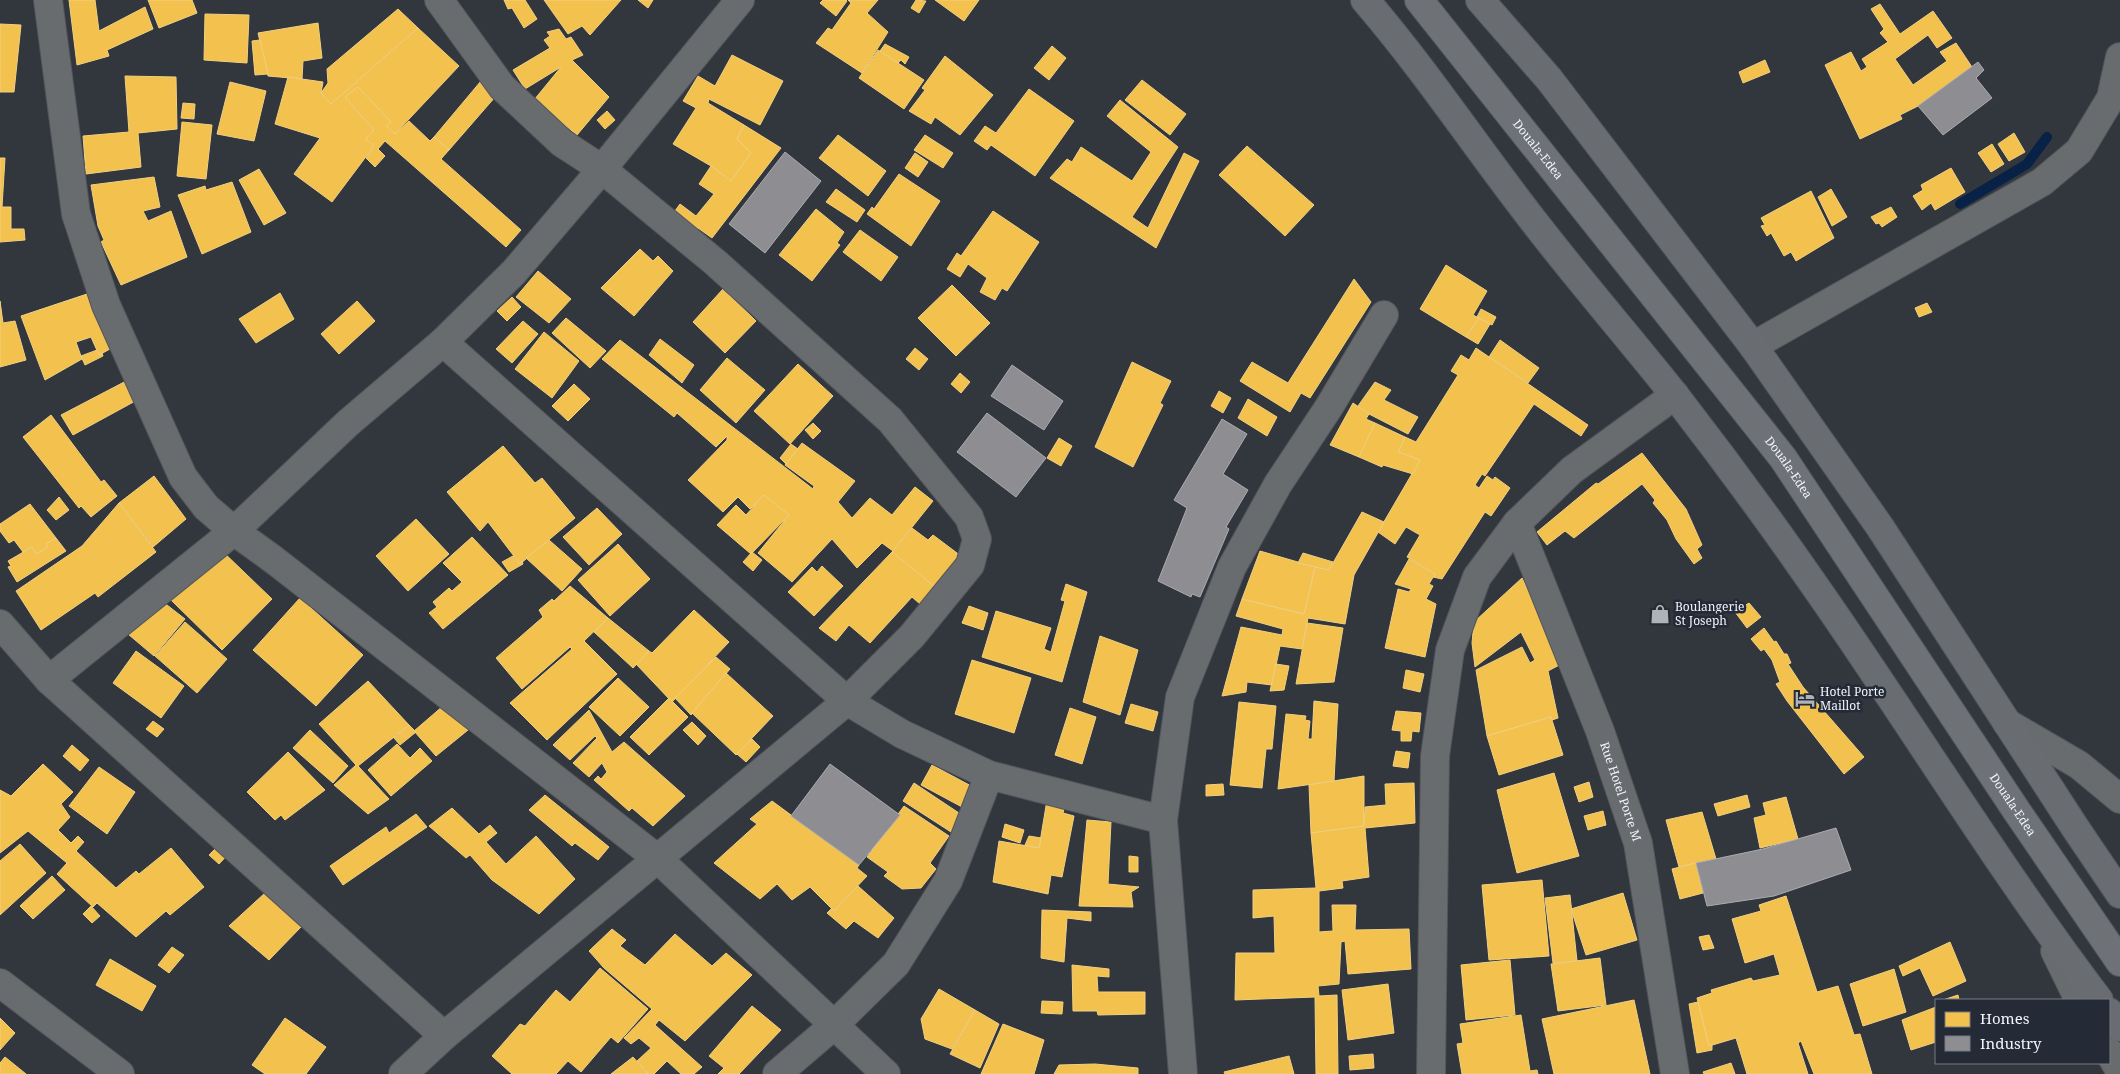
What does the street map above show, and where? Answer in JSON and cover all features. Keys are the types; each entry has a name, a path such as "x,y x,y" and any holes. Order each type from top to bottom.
{"highway":[{"name":"Douala-Edea","path":"1419,0 1783,458 2016,810 2120,962"}],"main road":[{"path":"1365,0 1390,29 1496,174 1555,250 1675,395 1727,462 1817,588 2046,929 2098,999"},
{"path":"1480,0 1549,79 1753,346 1880,527 2120,894"},
{"path":"2110,1013 2120,1027"}],"street":[{"path":"48,0 76,214 106,305 183,477 206,507 234,531 282,566 658,860 886,1074"},
{"path":"403,1074 444,1036 847,701 912,636 970,564 977,539 970,517 890,420 716,263 602,169 562,143 502,88 439,0"},
{"path":"49,680 234,531 348,423 444,342 514,272 602,169 740,0"},
{"path":"1753,346 2042,182 2079,150 2116,99 2120,57"},
{"path":"1183,1074 1163,820 1180,697 1232,567 1278,484 1329,407 1384,314"},
{"path":"444,342 847,701 902,734 988,775 1163,820"},
{"path":"1431,1074 1435,756 1450,650 1477,577 1517,523 1572,470 1675,395"},
{"name":"Rue Hotel Porte M","path":"1517,523 1600,732 1638,843 1675,1074"},
{"path":"0,624 49,680 444,1036"},
{"path":"2007,723 2079,766 2120,799"},
{"path":"777,1074 833,1026 896,964 948,881 988,775"},
{"path":"2046,929 2078,999"},
{"path":"0,984 120,1074"},
{"path":"2110,1054 2120,1071"}],"building: Homes":[{"path":"69,0 95,0 99,31 145,7 153,29 107,50 109,56 77,65"},
{"path":"148,0 192,0 197,13 159,28"},
{"path":"504,0 525,0 537,19 524,28 512,8 508,9"},
{"path":"544,0 621,0 590,35 582,26 568,34"},
{"path":"638,0 653,0 648,8"},
{"path":"823,0 847,1 836,16 820,3"},
{"path":"848,0 878,0 867,13 888,32 862,73 816,43 828,28 832,30 851,3"},
{"path":"916,0 926,1 919,13 911,8"},
{"path":"935,0 979,0 964,21"},
{"path":"1880,4 1900,34 1933,11 1952,38 1937,48 1928,35 1895,59 1913,85 1947,61 1940,52 1956,43 1972,67 1918,106 1900,115 1902,119 1860,139 1825,65 1851,52 1861,71 1867,67 1862,59 1888,42 1880,33 1884,29 1871,9"},
{"path":"398,9 418,28 331,104 321,93 328,83 327,69"},
{"path":"205,14 249,15 247,63 204,60"},
{"path":"318,23 322,58 303,61 302,79 268,76 258,33"},
{"path":"0,24 21,25 14,92 0,92"},
{"path":"418,28 459,66 395,134 386,126 391,122 358,87 345,97 374,130 366,139 374,146 332,202 294,174 320,138 275,124 288,77 323,82 321,93 331,104"},
{"path":"559,29 566,39 571,37 583,55 572,60 609,97 577,135 534,100 561,67 525,89 513,70 550,48 544,40 550,36 547,32"},
{"path":"260,40 268,74 255,75 252,41"},
{"path":"885,44 909,57 905,64 901,60 898,63 880,51"},
{"path":"1052,46 1066,58 1049,80 1034,68"},
{"path":"878,50 924,80 904,109 859,78"},
{"path":"732,55 783,81 760,125 709,99 708,103 744,125 737,139 751,153 731,181 711,166 673,144 696,108 683,101 698,76 715,86"},
{"path":"945,56 993,95 960,135 935,117 931,124 909,111 925,90 922,88"},
{"path":"1765,60 1770,72 1743,83 1739,72"},
{"path":"125,76 176,77 177,129 138,133 141,167 86,174 83,136 129,132"},
{"path":"1142,80 1186,114 1170,135 1125,100"},
{"path":"481,81 496,96 449,150 434,137"},
{"path":"230,82 266,91 254,141 217,134"},
{"path":"358,87 391,122 386,126 395,134 409,121 430,141 434,137 449,150 441,159 521,230 506,247 385,141 378,149 385,156 375,167 366,158 374,146 366,139 374,130 345,97"},
{"path":"1029,89 1074,121 1035,176 991,145 987,150 974,141 985,126 996,133"},
{"path":"1120,100 1178,147 1132,217 1148,228 1184,153 1199,161 1156,248 1050,178 1067,159 1072,162 1081,147 1132,181 1151,152 1107,116"},
{"path":"183,103 195,104 194,119 181,118"},
{"path":"607,111 615,120 605,129 597,120"},
{"path":"182,122 212,125 206,179 177,176"},
{"path":"744,125 781,148 712,238 698,228 694,233 672,215 680,204 696,216 714,194 699,184 711,166 731,181 751,153 737,139"},
{"path":"2014,133 2025,152 2009,161 1998,144"},
{"path":"838,135 886,171 868,196 819,158"},
{"path":"925,135 953,153 943,168 914,150"},
{"path":"1992,144 2004,164 1991,172 1978,153"},
{"path":"1247,146 1314,205 1285,236 1219,175"},
{"path":"915,153 928,162 918,177 905,168"},
{"path":"0,158 5,158 2,207 11,207 11,229 24,229 25,240 0,242"},
{"path":"1951,168 1965,192 1935,210 1931,203 1922,210 1913,196 1923,190 1921,185"},
{"path":"259,169 286,213 264,225 239,180"},
{"path":"899,174 940,201 911,246 867,214 872,207 874,209"},
{"path":"154,177 160,207 143,211 148,221 171,211 187,257 121,285 101,242 104,240 98,226 91,185"},
{"path":"232,182 251,232 202,254 178,195 205,186 206,190"},
{"path":"836,189 865,210 857,222 826,202"},
{"path":"1831,189 1847,217 1832,226 1818,197"},
{"path":"1811,191 1834,238 1796,261 1791,252 1784,256 1771,233 1767,236 1761,226 1765,225 1761,218"},
{"path":"1891,207 1897,217 1882,227 1879,223 1876,224 1871,217"},
{"path":"816,209 844,232 837,243 840,245 812,281 779,255"},
{"path":"993,211 1039,242 1007,291 1002,288 995,300 980,292 987,278 968,264 960,277 947,269 957,253 961,256"},
{"path":"860,230 898,257 881,281 843,252"},
{"path":"640,249 653,261 658,256 673,271 634,316 601,288"},
{"path":"1446,265 1487,291 1473,315 1479,318 1466,337 1420,309"},
{"path":"538,271 571,299 549,323 516,297"},
{"path":"1354,279 1371,302 1310,398 1301,393 1290,412 1240,381 1252,362 1288,383"},
{"path":"952,285 990,323 956,356 918,318"},
{"path":"723,289 756,321 725,353 693,322"},
{"path":"93,292 121,343 99,355 91,337 76,342 82,359 45,380 21,316"},
{"path":"280,293 294,319 256,343 239,319"},
{"path":"512,297 521,307 507,321 497,311"},
{"path":"0,301 3,323 15,321 26,360 0,367"},
{"path":"357,301 375,321 339,354 321,334"},
{"path":"1927,303 1932,312 1919,317 1915,308"},
{"path":"1481,309 1496,317 1492,325 1477,317"},
{"path":"566,318 606,351 590,368 552,333"},
{"path":"1479,318 1490,324 1478,344 1466,337"},
{"path":"523,321 538,334 512,363 496,349"},
{"path":"544,332 579,361 552,398 515,369"},
{"path":"660,339 694,365 682,383 649,355"},
{"path":"620,340 813,489 814,486 785,465 802,443 855,481 838,502 852,518 870,498 892,515 915,487 933,501 893,551 882,543 857,568 832,539 792,582 758,553 789,515 764,495 750,509 738,497 723,512 688,480 727,440 727,436 716,447 677,413 674,417 602,359"},
{"path":"1500,340 1539,368 1528,383 1489,357"},
{"path":"915,348 928,359 919,370 906,359"},
{"path":"1476,348 1588,425 1581,436 1534,404 1485,476 1482,474 1475,485 1479,488 1487,476 1493,480 1495,477 1510,488 1491,516 1485,512 1442,579 1433,577 1435,574 1407,557 1420,535 1406,527 1395,544 1378,532 1420,460 1398,452 1405,437 1416,442 1458,375 1451,371 1461,355 1469,360"},
{"path":"97,350 99,355 102,353 103,356 85,365 81,356"},
{"path":"727,358 765,390 736,423 700,390"},
{"path":"1132,362 1171,381 1160,403 1163,405 1133,467 1095,447"},
{"path":"798,364 833,396 790,444 754,411"},
{"path":"960,373 970,382 961,393 951,384"},
{"path":"128,380 139,399 73,435 61,415"},
{"path":"1375,382 1391,390 1384,400 1418,417 1408,434 1369,414 1358,406"},
{"path":"574,384 590,399 568,421 552,406"},
{"path":"1219,391 1231,398 1223,413 1211,406"},
{"path":"1248,399 1277,417 1267,436 1238,418"},
{"path":"1353,403 1369,414 1366,419 1375,423 1359,457 1330,445"},
{"path":"51,415 101,482 104,480 117,496 91,517 81,506 79,508 23,437"},
{"path":"813,423 821,431 813,439 805,430"},
{"path":"1375,423 1405,437 1398,452 1420,460 1413,474 1383,465 1382,467 1359,457"},
{"path":"1059,438 1072,446 1061,466 1047,458"},
{"path":"791,444 798,449 786,464 780,458"},
{"path":"503,446 535,483 542,478 575,518 520,564 488,522 480,531 447,492"},
{"path":"1642,453 1686,509 1702,545 1697,549 1702,558 1694,564 1676,539 1667,520 1653,503 1655,500 1642,484 1574,538 1565,531 1547,545 1537,532 1596,483 1598,484"},
{"path":"154,476 186,519 153,547 119,503"},
{"path":"764,495 789,515 751,554 717,525 736,505 746,515"},
{"path":"59,497 69,510 56,520 47,510"},
{"path":"119,503 156,552 98,597 95,593 41,630 16,591 82,546"},
{"path":"30,504 56,538 46,544 48,547 36,554 32,547 23,552 14,540 9,543 0,531 0,524"},
{"path":"597,508 622,534 589,565 563,537"},
{"path":"1362,512 1384,522 1354,575 1345,624 1308,618 1302,649 1280,646 1272,685 1247,682 1246,692 1222,696 1241,627 1282,635 1283,629 1236,616 1242,599 1304,614 1315,567 1329,570"},
{"path":"416,519 449,554 408,591 376,556"},
{"path":"912,528 928,540 933,535 961,556 935,587 892,552"},
{"path":"472,537 508,575 443,629 429,613 437,607 433,602 449,588 452,591 462,582 443,563"},
{"path":"56,538 66,551 17,582 8,567 11,566 8,561 32,547 36,554 48,547 46,544"},
{"path":"549,540 582,569 562,591 526,558"},
{"path":"618,544 650,579 610,616 578,580"},
{"path":"219,548 272,599 222,650 170,599"},
{"path":"1260,551 1315,567 1304,614 1242,599"},
{"path":"752,552 762,560 753,571 743,562"},
{"path":"892,552 935,587 920,604 912,597 870,643 849,625 836,641 819,628"},
{"path":"1303,553 1333,562 1329,570 1298,563"},
{"path":"513,556 520,564 522,561 523,564 509,572 502,562"},
{"path":"1409,559 1435,574 1429,584 1433,586 1426,599 1436,604 1425,657 1385,648 1398,589 1409,592 1411,589 1395,584"},
{"path":"822,566 843,586 814,616 788,592 812,567 817,572"},
{"path":"1522,578 1565,662 1548,671 1558,718 1552,720 1551,717 1487,736 1476,670 1522,647 1530,663 1535,660 1521,632 1475,667 1472,643 1474,622"},
{"path":"1066,584 1087,592 1062,682 982,657 996,611 1051,628 1044,649 1051,652 1065,601 1061,600"},
{"path":"570,586 608,618 584,641 617,674 547,740 510,703 572,649 570,647 522,689 496,658 543,617 539,610 552,599 554,601"},
{"path":"158,598 185,619 154,656 128,634"},
{"path":"300,598 363,655 316,706 253,650"},
{"path":"1749,603 1761,617 1747,628 1735,612"},
{"path":"969,606 988,613 983,630 962,623"},
{"path":"694,610 729,642 672,702 636,664 649,651 652,653"},
{"path":"608,618 649,651 633,668 594,632"},
{"path":"185,622 227,659 197,693 155,656"},
{"path":"1307,623 1343,628 1334,682 1296,684"},
{"path":"1764,628 1774,642 1776,641 1784,654 1787,654 1791,663 1788,664 1803,687 1864,757 1844,774 1787,701 1776,684 1780,682 1772,660 1764,649 1761,651 1751,639"},
{"path":"1100,636 1138,650 1120,715 1083,702"},
{"path":"136,651 184,686 161,718 113,683"},
{"path":"716,657 730,669 691,715 675,698"},
{"path":"972,660 1031,678 1014,733 955,714"},
{"path":"1276,664 1289,666 1284,690 1270,691"},
{"path":"1406,670 1424,674 1420,692 1403,688"},
{"path":"726,673 773,716 736,755 692,713"},
{"path":"618,678 649,707 620,736 589,707"},
{"path":"368,681 409,725 358,766 389,799 368,814 334,785 356,765 319,724"},
{"path":"669,698 688,717 649,755 630,737"},
{"path":"1314,701 1338,704 1334,781 1278,789 1286,714 1306,716 1305,720 1310,721 1308,739 1312,739"},
{"path":"1239,702 1276,706 1272,749 1266,749 1262,788 1230,785"},
{"path":"1131,704 1158,712 1153,731 1125,723"},
{"path":"443,706 468,730 436,756 414,731"},
{"path":"1070,708 1096,717 1082,764 1055,755"},
{"path":"589,710 612,752 624,742 685,796 653,826 632,808 629,811 594,780 598,776 601,779 607,772 602,763 589,777 573,763 597,738 595,736 570,760 553,745"},
{"path":"1396,711 1421,713 1419,732 1412,731 1411,741 1401,741 1401,731 1392,730"},
{"path":"1551,717 1563,755 1499,775 1487,736"},
{"path":"153,721 164,729 157,737 146,729"},
{"path":"692,722 706,736 698,745 683,730"},
{"path":"409,725 416,732 400,745 394,738"},
{"path":"310,730 348,766 333,783 293,748"},
{"path":"752,739 760,747 746,762 737,754"},
{"path":"397,744 410,758 420,748 432,761 391,796 368,770"},
{"path":"72,745 89,760 80,771 63,756"},
{"path":"1396,751 1410,753 1408,768 1393,766"},
{"path":"288,752 325,790 285,820 281,815 275,820 247,792"},
{"path":"43,764 73,792 61,804 70,817 58,830 71,843 78,836 84,842 76,851 116,888 136,871 139,874 171,848 204,887 170,915 166,911 136,937 97,903 93,907 57,874 67,863 28,831 0,853 0,790 11,796"},
{"path":"932,765 973,787 962,807 921,785"},
{"path":"99,767 135,792 107,834 69,806"},
{"path":"1554,773 1579,856 1517,873 1497,790"},
{"path":"1364,776 1364,826 1311,833 1309,785"},
{"path":"1589,782 1593,797 1579,802 1574,787"},
{"path":"914,783 962,815 951,832 903,801"},
{"path":"1414,783 1415,823 1365,828 1369,877 1342,881 1343,888 1319,891 1319,932 1333,931 1332,905 1356,905 1355,930 1409,929 1411,969 1348,974 1345,941 1341,942 1339,984 1318,986 1319,996 1337,995 1338,1074 1316,1074 1315,997 1235,1000 1236,953 1275,953 1274,916 1253,918 1253,890 1316,888 1311,833 1364,826 1365,807 1386,805 1385,784"},
{"path":"1223,784 1224,795 1206,796 1206,785"},
{"path":"545,795 609,847 598,860 575,843 572,846 529,810"},
{"path":"1747,795 1750,807 1718,816 1714,804"},
{"path":"1786,797 1798,839 1760,848 1754,818 1766,815 1763,803"},
{"path":"1047,800 1065,804 1063,813 1074,816 1062,877 1051,875 1048,894 993,882 999,841 1039,848"},
{"path":"772,801 859,865 857,868 867,876 834,911 810,887 792,900 777,884 760,899 714,863 757,824 750,819"},
{"path":"904,806 949,836 930,863 936,869 921,888 902,889 884,876 888,872 867,857"},
{"path":"452,808 479,834 490,825 497,833 486,842 506,864 536,836 575,879 539,914 492,880 470,855 466,858 429,826"},
{"path":"1603,811 1606,825 1588,830 1584,816"},
{"path":"1702,812 1716,859 1679,867 1666,820"},
{"path":"416,814 427,827 343,885 330,866 386,827 389,833"},
{"path":"1087,820 1111,822 1108,884 1139,887 1131,892 1133,907 1079,906"},
{"path":"1005,824 1024,830 1020,843 1002,837"},
{"path":"1029,836 1041,838 1039,848 1025,845"},
{"path":"223,841 232,850 219,864 209,855"},
{"path":"20,844 46,873 0,915 0,861"},
{"path":"1129,856 1138,857 1138,872 1129,872"},
{"path":"1696,863 1703,893 1680,899 1672,869"},
{"path":"52,876 65,890 33,919 20,906"},
{"path":"1542,880 1549,956 1489,960 1482,885"},
{"path":"858,886 894,918 878,938 854,921 846,929 827,913 831,909 834,911"},
{"path":"265,893 301,927 269,960 229,926"},
{"path":"1623,893 1637,940 1586,955 1571,909"},
{"path":"1570,895 1577,961 1553,963 1545,898"},
{"path":"1786,896 1817,992 1838,986 1854,1035 1860,1034 1872,1074 1814,1074 1801,1041 1798,1043 1808,1074 1747,1074 1736,1038 1709,1046 1697,998 1712,993 1711,990 1751,978 1753,981 1780,975 1774,954 1745,963 1732,919 1761,911 1759,905"},
{"path":"91,906 100,916 92,923 83,914"},
{"path":"1042,910 1091,912 1091,921 1067,918 1064,962 1041,958"},
{"path":"612,929 626,940 620,946 645,965 675,934 712,966 726,953 752,975 685,1041 659,1020 655,1025 702,1067 694,1074 681,1074 667,1061 654,1074 648,1074 637,1061 651,1048 639,1038 631,1044 624,1038 652,1009 604,968 589,951"},
{"path":"1709,935 1714,948 1703,950 1699,937"},
{"path":"1950,942 1966,981 1933,996 1920,968 1903,976 1899,966"},
{"path":"172,947 184,955 169,973 158,965"},
{"path":"1600,958 1606,1005 1558,1011 1551,964"},
{"path":"110,959 156,986 142,1011 96,985"},
{"path":"1510,960 1515,1015 1466,1020 1461,965"},
{"path":"1072,965 1109,969 1109,977 1097,976 1098,992 1145,992 1145,1014 1098,1015 1097,1011 1073,1011"},
{"path":"600,968 648,1009 618,1043 611,1037 581,1072 568,1061 556,1074 512,1074 492,1056 520,1024 525,1026 556,990 570,1002"},
{"path":"1894,969 1906,1012 1863,1026 1850,984"},
{"path":"1388,984 1394,1033 1348,1040 1342,990"},
{"path":"939,989 975,1010 952,1049 925,1039 921,1019"},
{"path":"1958,995 1959,999 1946,999"},
{"path":"1634,1000 1650,1074 1554,1074 1542,1019"},
{"path":"1042,1001 1063,1002 1062,1014 1041,1013"},
{"path":"1698,1002 1709,1046 1712,1045 1712,1050 1697,1053 1689,1004"},
{"path":"752,1006 781,1030 739,1074 718,1074 724,1068 709,1056"},
{"path":"1935,1007 1935,1042 1911,1050 1902,1020"},
{"path":"975,1010 999,1024 980,1068 950,1054"},
{"path":"1521,1015 1530,1071 1537,1070 1538,1074 1462,1074 1457,1044 1463,1043 1460,1024"},
{"path":"0,1018 15,1033 0,1050"},
{"path":"285,1018 326,1047 306,1074 265,1074 252,1065"},
{"path":"1003,1024 1044,1040 1034,1074 981,1074"},
{"path":"1373,1054 1374,1068 1350,1070 1349,1056"},
{"path":"1289,1056 1294,1074 1225,1074 1224,1072"},
{"path":"5,1057 26,1074 0,1074 0,1063"},
{"path":"633,1057 648,1074 611,1074"},
{"path":"1731,1063 1735,1074 1704,1074 1703,1072"},
{"path":"1095,1064 1138,1068 1138,1074 1054,1074 1059,1065"}],"building: Industry":[{"path":"1978,62 1984,70 1976,78 1992,98 1943,135 1918,106"},
{"path":"785,152 821,181 765,253 729,224"},
{"path":"1012,365 1063,401 1044,430 991,396"},
{"path":"987,413 1046,458 1016,497 957,452"},
{"path":"1222,419 1247,434 1223,474 1248,490 1226,527 1229,529 1200,597 1192,594 1191,597 1158,581 1187,508 1174,500"},
{"path":"830,764 900,815 859,865 791,816"},
{"path":"1836,828 1851,870 1774,896 1707,906 1696,863 1763,849"}],"waterway":[{"path":"1960,204 2027,164 2047,137"}],"place":[{"name":"Boulangerie St Joseph","path":"1660,614"},
{"name":"Hotel Porte Maillot","path":"1805,699"}]}
